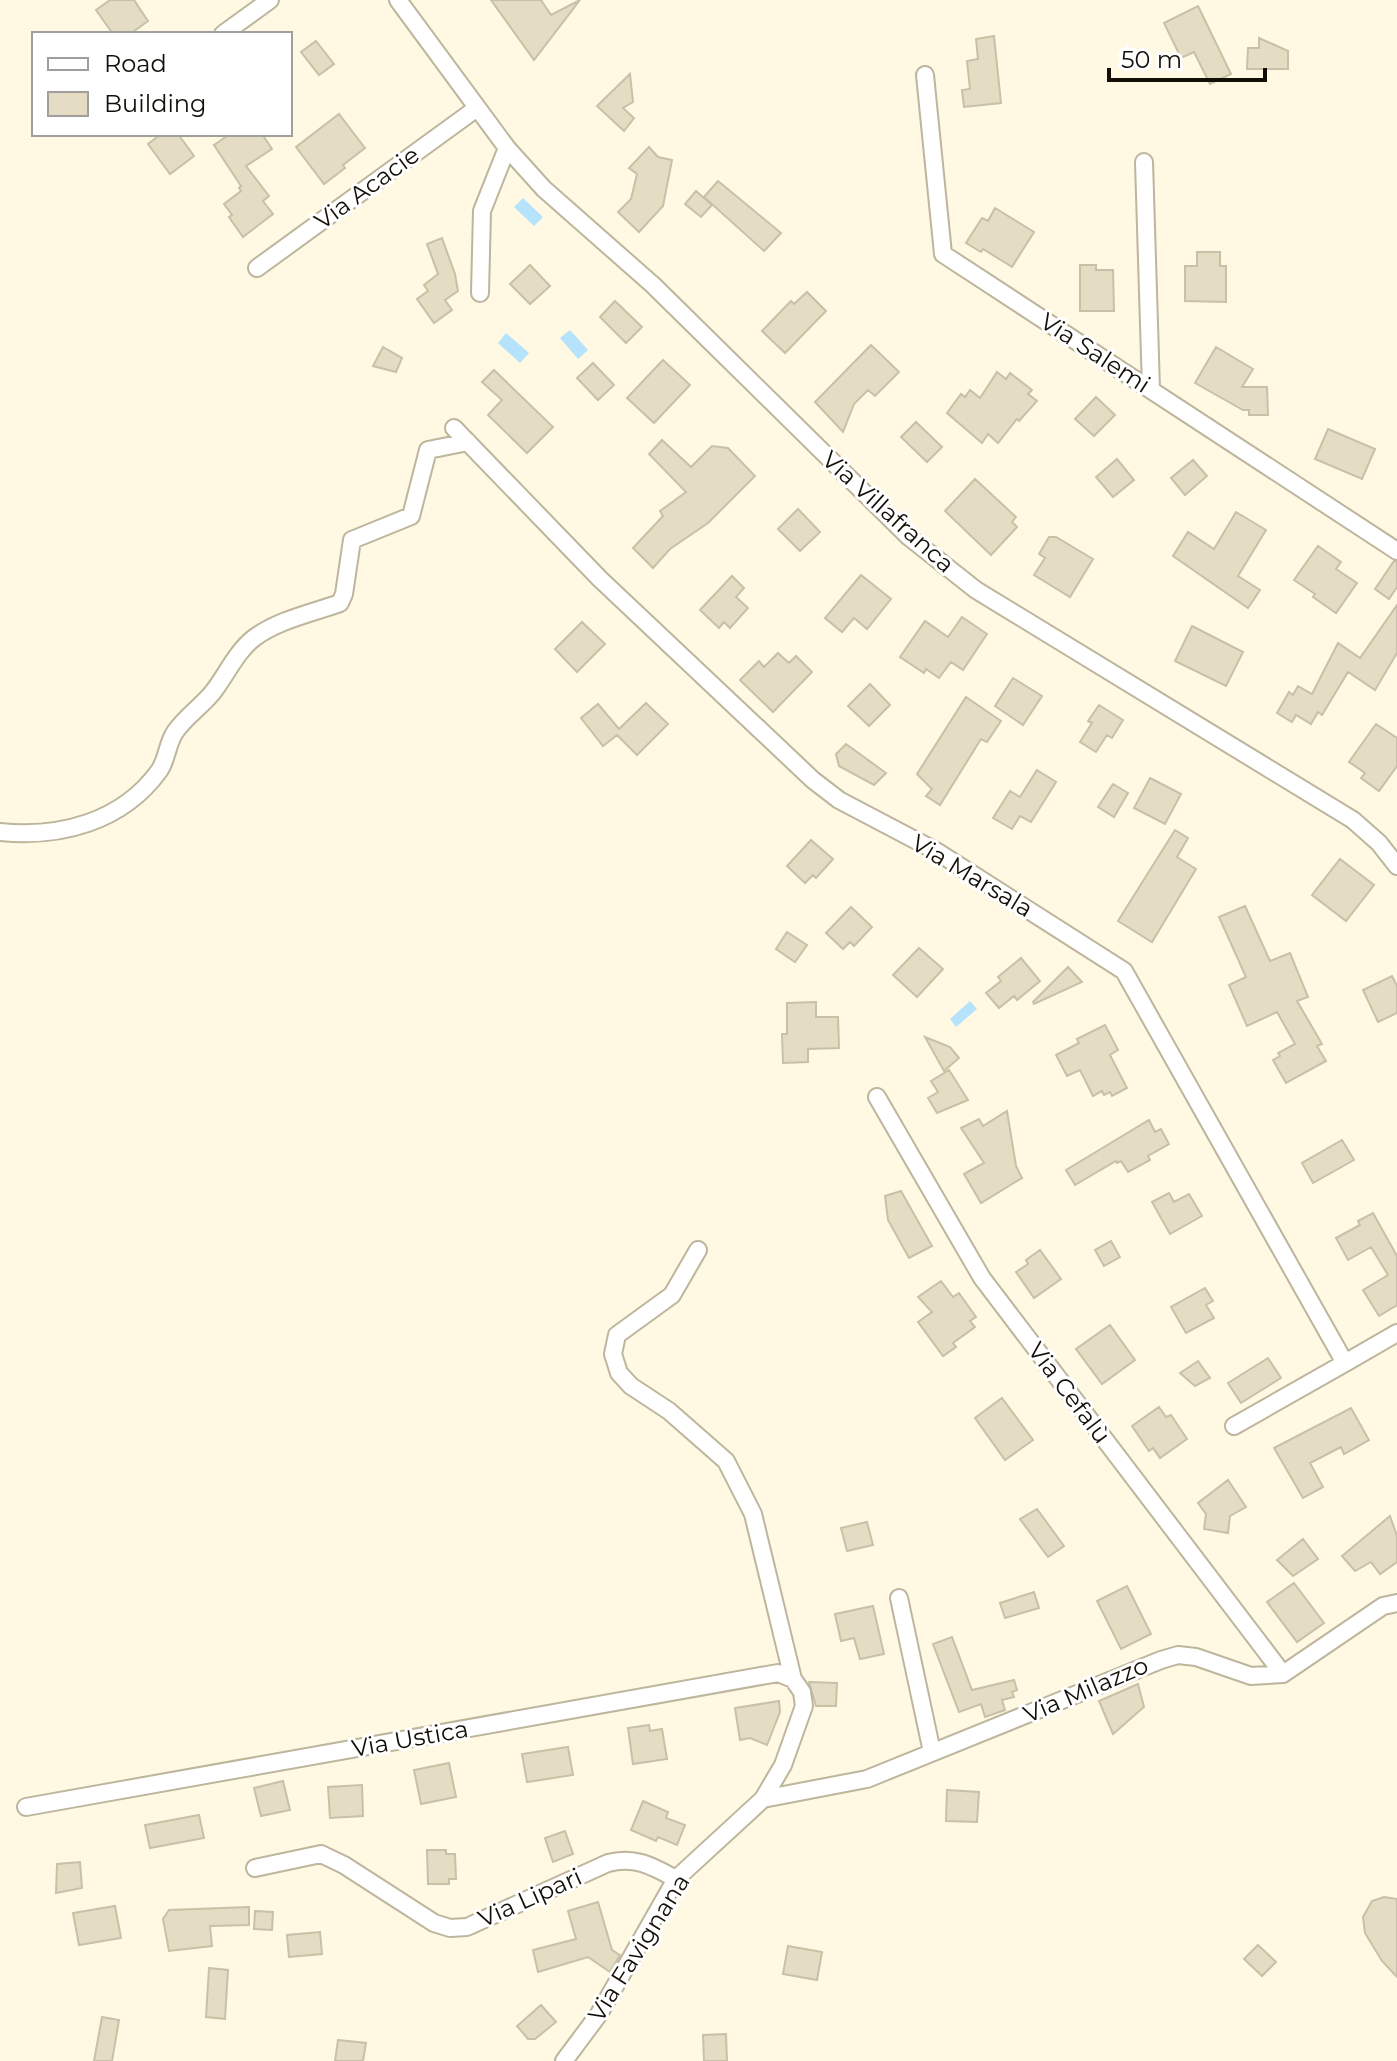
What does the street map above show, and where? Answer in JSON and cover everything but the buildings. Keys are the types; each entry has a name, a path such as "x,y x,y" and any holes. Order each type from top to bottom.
{"street":[{"path":"226,32 270,0"},
{"name":"Via Villafranca","path":"398,0 507,148 544,189 653,285 919,546 976,590 1353,820 1379,843 1397,866"},
{"name":"Via Salemi","path":"925,75 943,254 1397,551"},
{"name":"Via Acacie","path":"257,268 477,108"},
{"path":"480,293 482,211 507,148"},
{"path":"1144,162 1151,389"},
{"name":"Via Marsala","path":"454,428 600,579 813,780 839,800 936,851 1124,971 1345,1363"},
{"path":"0,832 26,833 88,824 126,805 162,767 172,736 187,716 211,695 236,657 254,638 273,627 340,603 352,540 411,516 428,450 468,442"},
{"name":"Via Cefalù","path":"877,1097 982,1278 1283,1674"},
{"name":"Via Favignana","path":"564,2061 599,2014 676,1879 763,1799 783,1765 804,1706 802,1692 793,1679 753,1514 726,1461 669,1411 631,1386 619,1373 613,1354 617,1335 672,1295 698,1250"},
{"path":"1234,1426 1397,1333"},
{"path":"899,1598 932,1752"},
{"path":"1283,1674 1383,1606 1397,1603"},
{"name":"Via Milazzo","path":"763,1799 867,1779 1178,1655 1196,1657 1251,1676 1283,1674"},
{"name":"Via Ustica","path":"26,1807 778,1673 793,1679"},
{"name":"Via Lipari","path":"255,1868 321,1854 344,1865 434,1923 450,1928 467,1927 608,1863 624,1859 641,1861 676,1879"}],"water":[{"path":"523,198 543,217 534,226 514,207"},
{"path":"570,330 588,350 578,359 560,338"},
{"path":"506,333 529,353 520,363 498,343"},
{"path":"970,1001 977,1009 956,1027 950,1019"}]}
